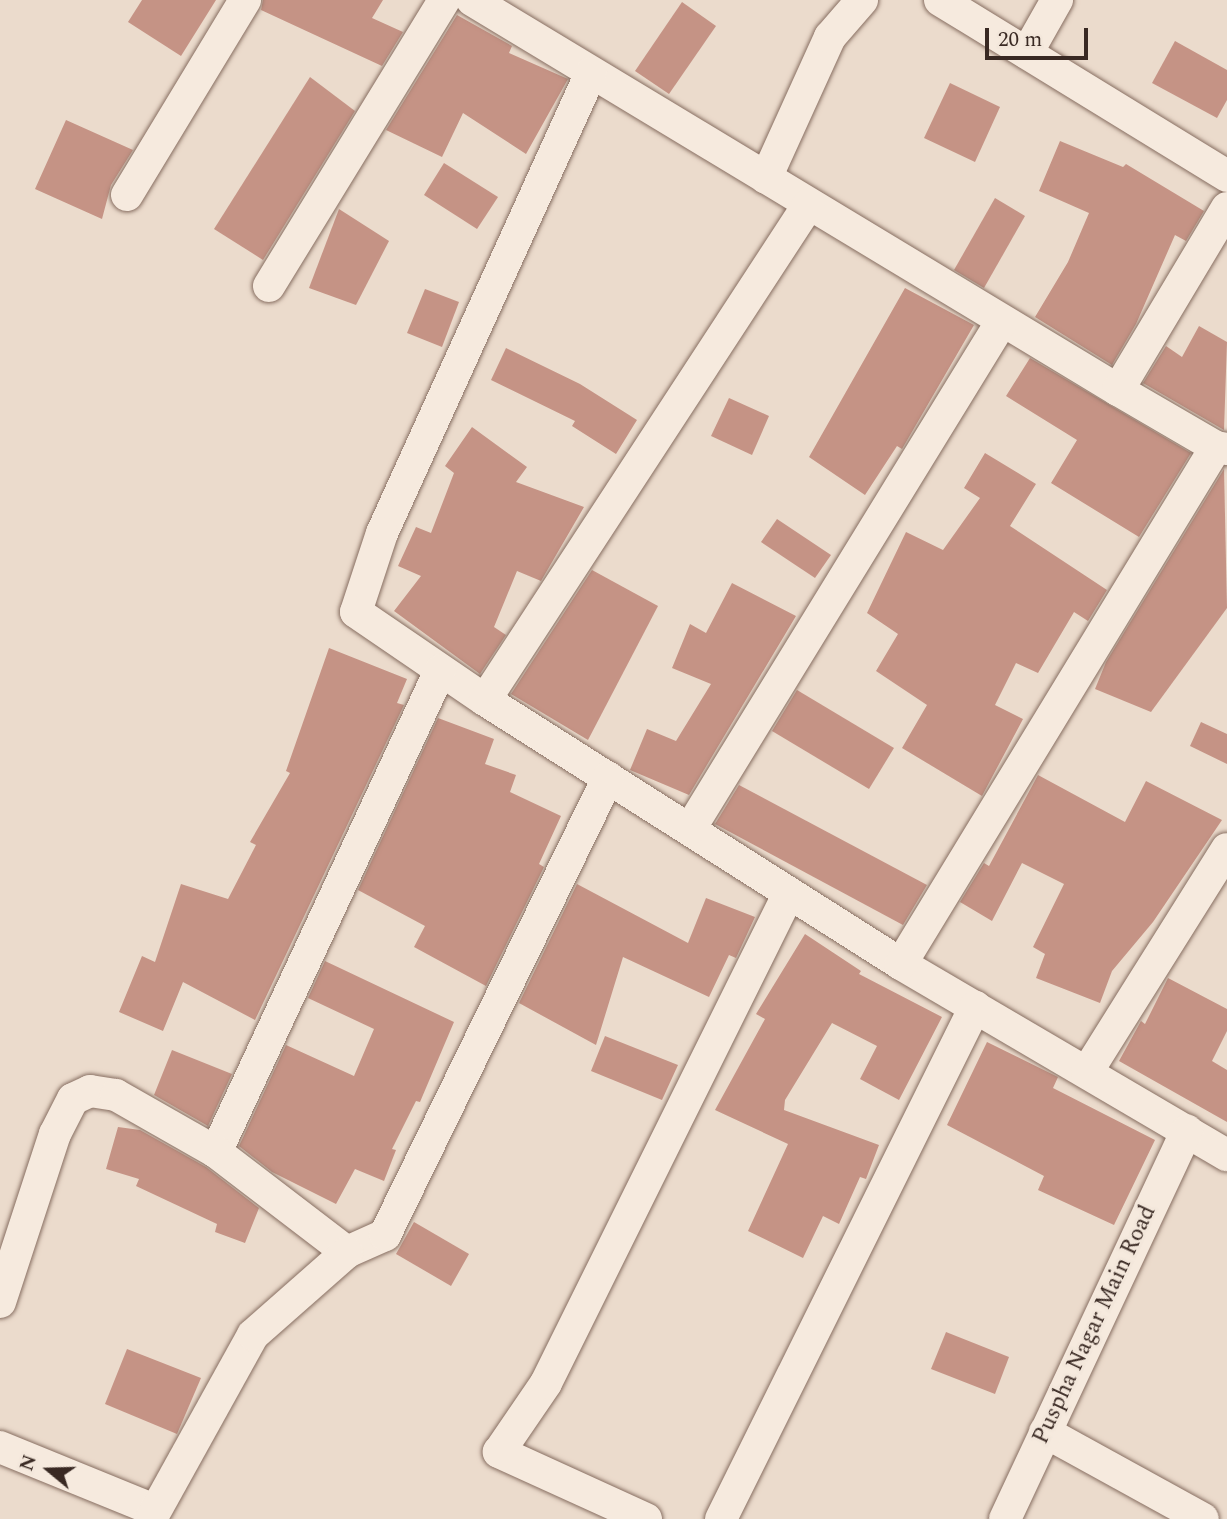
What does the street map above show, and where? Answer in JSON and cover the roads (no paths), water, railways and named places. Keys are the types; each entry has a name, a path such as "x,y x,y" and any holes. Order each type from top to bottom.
{"street":[{"path":"127,195 245,0"},
{"path":"269,286 444,0"},
{"path":"472,0 517,12 591,73 1118,390 1222,448 901,964"},
{"path":"766,178 830,37 862,0"},
{"path":"940,0 1227,176"},
{"path":"1027,53 1058,0"},
{"path":"591,73 382,533 356,612 440,671 901,964 1227,1155"},
{"path":"485,700 809,204"},
{"path":"1118,390 1227,208"},
{"path":"690,829 1002,321"},
{"path":"216,1152 440,671"},
{"path":"0,1447 153,1515 253,1335 347,1252 385,1235 608,778"},
{"path":"1087,1072 1227,849"},
{"path":"646,1519 499,1452 546,1383 789,893"},
{"path":"721,1519 975,1007"},
{"path":"0,1302 55,1134 73,1099 90,1091 116,1095 216,1152 347,1252"},
{"name":"Puspha Nagar Main Road","path":"1005,1519 1186,1131"},
{"path":"1045,1432 1203,1519"}]}
